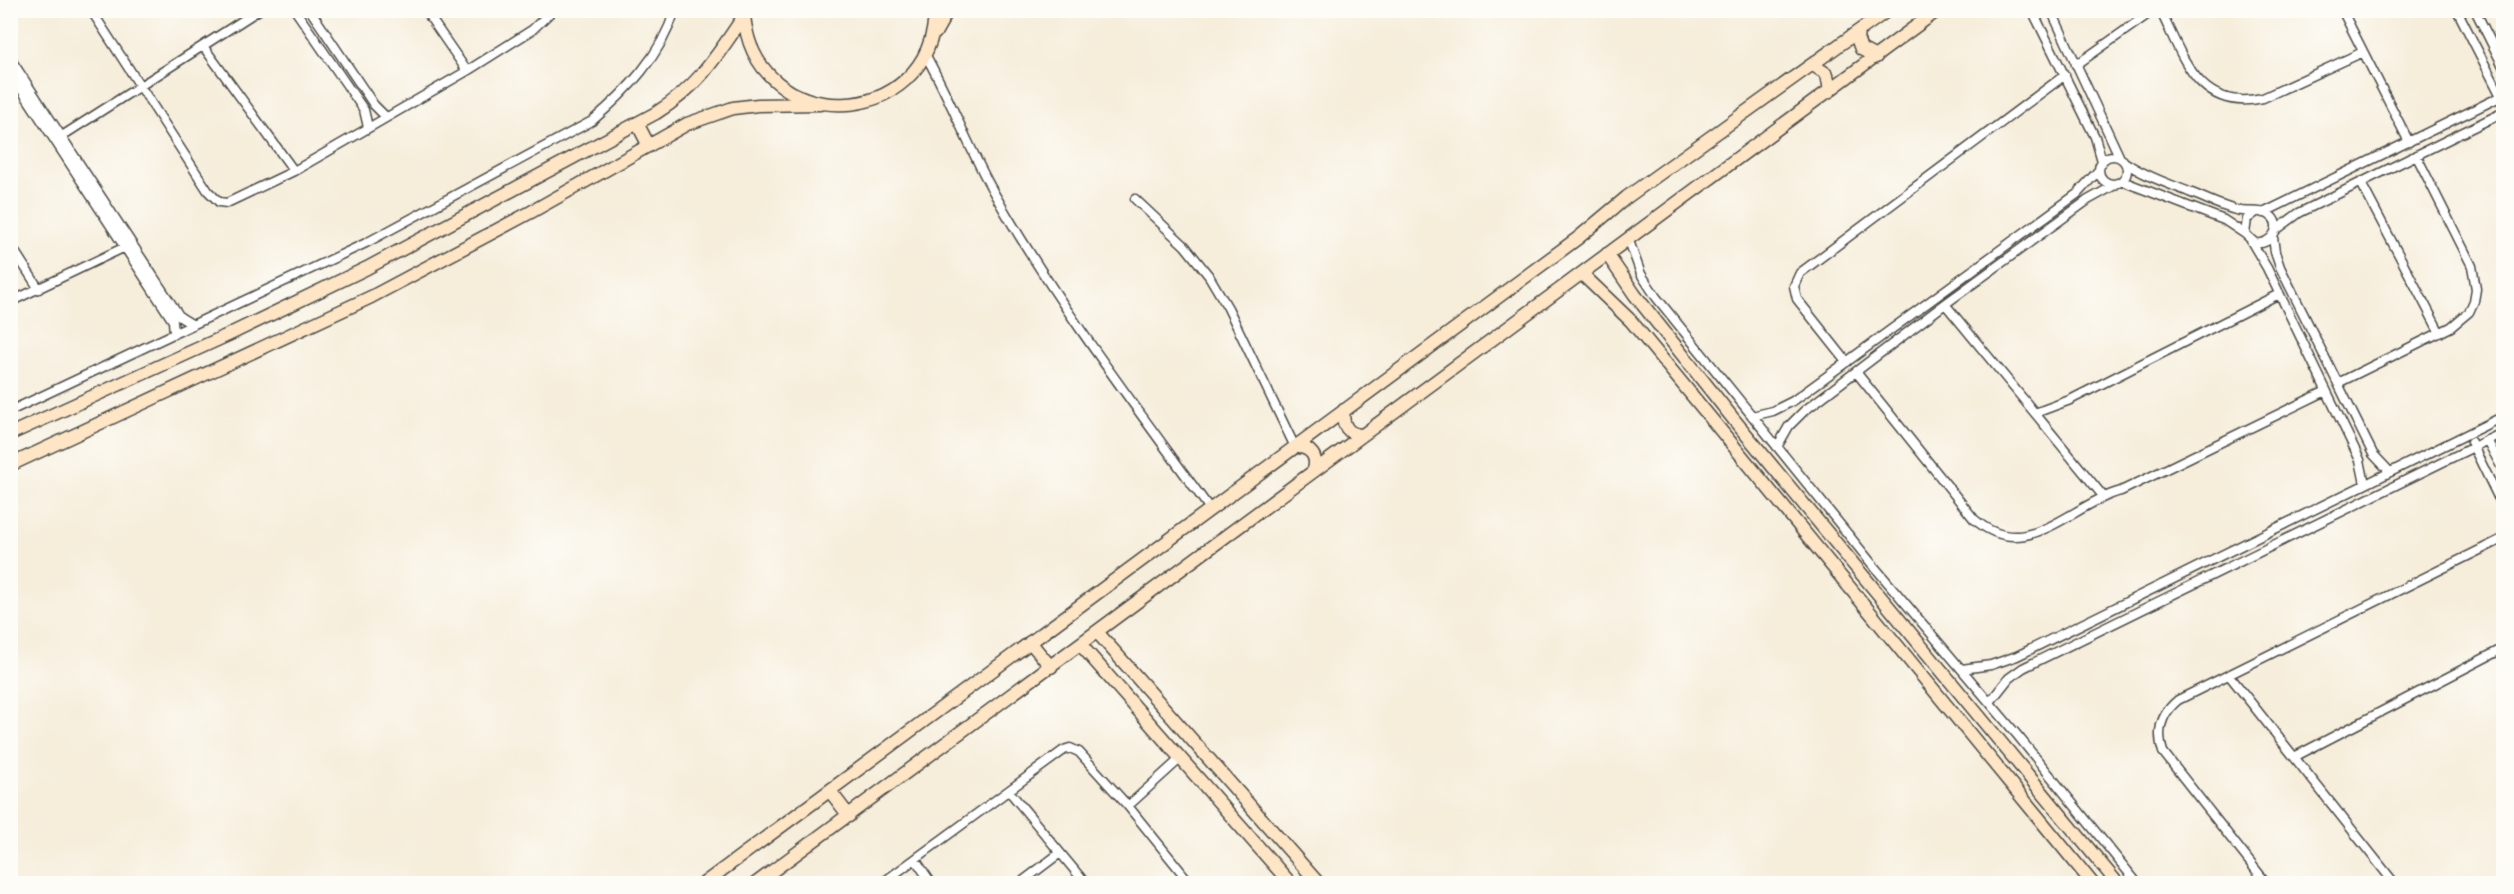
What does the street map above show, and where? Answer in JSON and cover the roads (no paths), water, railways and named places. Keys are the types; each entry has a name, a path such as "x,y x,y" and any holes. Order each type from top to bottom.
{"street":[{"path":"91,10 208,191 219,201 235,201 294,171 467,71 532,30 553,10"},
{"path":"62,136 259,10"},
{"path":"295,10 364,111 369,127"},
{"path":"310,10 374,105 386,117"},
{"path":"425,10 467,71"},
{"path":"10,411 366,243 592,121 624,93 648,63 675,10"},
{"path":"935,10 927,48 958,126 979,166 1040,269 1104,363 1210,509"},
{"path":"10,465 371,297 491,234 687,124 734,108 758,105 857,104 881,96 911,74 948,10"},
{"path":"703,884 1578,238 1627,197 1888,10"},
{"path":"755,884 1938,10"},
{"path":"1752,416 1773,411 1793,402 2077,194 2098,171 2102,161 2095,137 2032,10"},
{"path":"1777,447 1796,418 1945,304 2088,200 2118,183 2127,173 2051,10"},
{"path":"2076,65 2154,10"},
{"path":"2160,10 2193,75 2210,92 2232,101 2248,102 2264,99 2362,52"},
{"path":"2342,10 2409,142"},
{"path":"2365,484 2360,460 2279,294 2248,237 2247,219 2502,98 2457,10"},
{"path":"2475,10 2504,68"},
{"path":"744,13 749,40 767,73 796,95 820,104"},
{"path":"10,434 228,335 367,268 637,123 673,102 689,89 716,58 744,13"},
{"path":"1858,33 1857,39 1861,49 1876,57"},
{"path":"203,46 294,171"},
{"path":"10,58 180,317 193,325"},
{"path":"1813,65 1827,74 1830,91"},
{"path":"10,72 173,321 174,334"},
{"path":"1847,362 1797,299 1794,286 1800,273 2065,75"},
{"path":"2098,171 2105,183 2118,183 2224,220 2248,237 2265,243 2299,213 2504,112"},
{"path":"637,123 649,146"},
{"path":"2338,383 2440,333 2469,312 2476,289 2476,278 2416,155"},
{"path":"2102,161 2113,156 2148,176 2228,207 2271,217 2280,267 2373,454 2390,472"},
{"path":"2361,183 2440,333"},
{"path":"1135,199 1185,246 1209,276 1228,308 1295,447"},
{"path":"1628,238 1639,268 1656,297 1872,564 1990,702 2138,884"},
{"path":"10,244 39,289"},
{"path":"10,302 125,247"},
{"path":"1607,254 1635,295 1728,412 2118,884"},
{"path":"1582,274 1630,321 2093,884"},
{"path":"2035,413 2070,400 2279,294"},
{"path":"1945,304 2103,496"},
{"path":"1856,372 1974,519 1996,534 2022,537 2035,534 2103,496 2121,492 2326,391"},
{"path":"1344,410 1343,419 1347,430 1354,435 1363,435"},
{"path":"1962,669 1991,665 2017,657 2504,416"},
{"path":"1990,702 2009,678 2023,668 2504,432"},
{"path":"2467,434 2504,509"},
{"path":"2487,440 2504,472"},
{"path":"1295,447 1304,447 1311,452 1315,459 1313,472"},
{"path":"2267,884 2169,760 2160,743 2161,723 2170,706 2504,538"},
{"path":"1097,632 1319,884"},
{"path":"1030,642 1051,667"},
{"path":"1080,644 1292,884"},
{"path":"2294,757 2504,648"},
{"path":"1924,680 1940,668"},
{"path":"2229,675 2395,884"},
{"path":"881,884 1064,750 1074,748 1128,807 1191,884"},
{"path":"1128,807 1181,758"},
{"path":"830,791 849,816"},
{"path":"1009,791 1086,884"},
{"path":"1019,884 1060,853"},
{"path":"915,860 932,884"}]}
